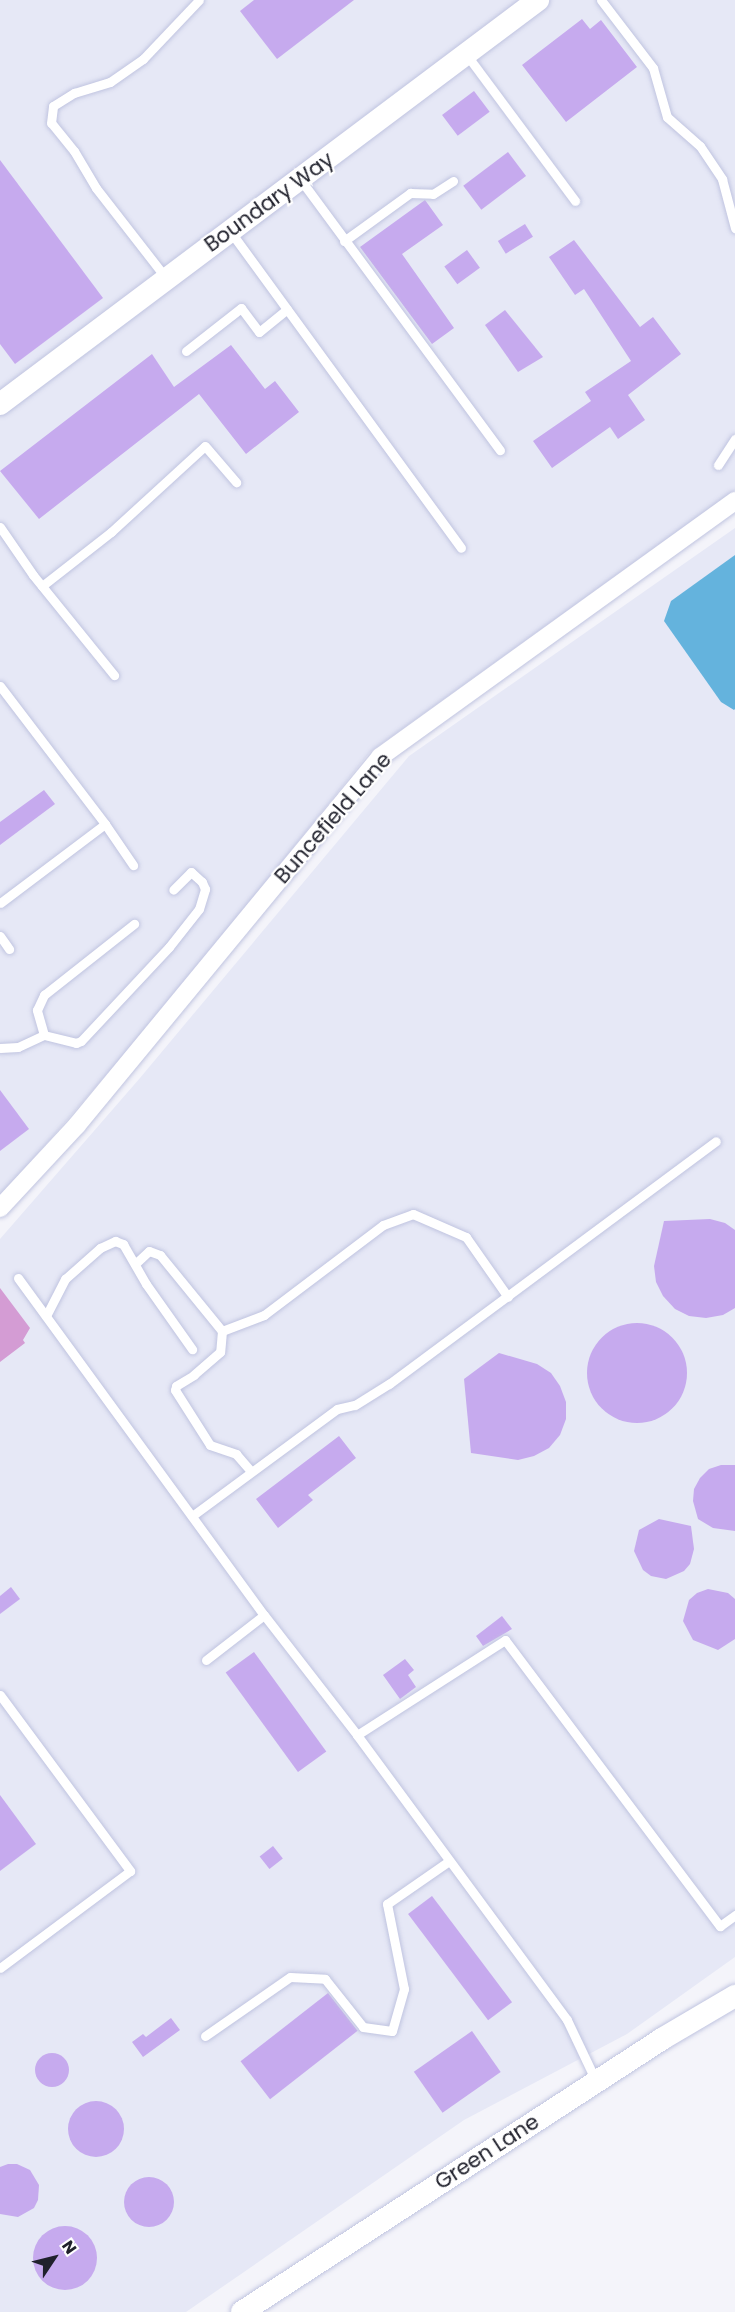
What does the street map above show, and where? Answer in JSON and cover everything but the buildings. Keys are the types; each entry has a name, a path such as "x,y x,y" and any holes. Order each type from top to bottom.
{"street":[{"name":"Boundary Way","path":"2,398 230,231 538,0"},
{"name":"Buncefield Lane","path":"0,1208 77,1125 380,757 735,501"},
{"name":"Green Lane","path":"242,2312 596,2081 735,1996"}],"lane":[{"path":"166,278 96,188 74,151 51,123 53,106 74,93 110,82 143,58 199,0"},
{"path":"601,0 653,68 667,117 700,147 722,179 735,228"},
{"path":"466,54 575,201"},
{"path":"300,179 500,450"},
{"path":"344,241 410,194 433,194 453,181"},
{"path":"230,231 461,548"},
{"path":"186,351 241,308 259,332 287,309"},
{"path":"718,465 735,439"},
{"path":"42,586 111,532 205,446 236,482"},
{"path":"0,527 42,586 114,675"},
{"path":"0,686 105,824 133,865"},
{"path":"0,903 105,824"},
{"path":"0,1048 18,1047 44,1035 76,1043 81,1041 137,985 200,909 205,889 202,882 191,872 173,890"},
{"path":"44,1035 37,1010 44,995 134,924"},
{"path":"0,936 9,949"},
{"path":"192,1516 337,1409 355,1405 389,1384 716,1141"},
{"path":"222,1331 264,1315 383,1225 413,1214 466,1237 508,1297"},
{"path":"46,1316 65,1279 106,1244 115,1241 123,1244 192,1349"},
{"path":"135,1264 149,1251 160,1255 222,1331 220,1352 194,1375 176,1386 175,1390 210,1445 236,1454 251,1472"},
{"path":"18,1278 264,1615 357,1735 567,2020 596,2081"},
{"path":"206,1660 264,1615"},
{"path":"357,1735 505,1640 720,1926 735,1915"},
{"path":"0,1695 130,1871 0,1968"},
{"path":"206,2036 290,1977 325,1979 363,2027 392,2031 404,1989 387,1904 449,1861"}],"shaded area":[{"path":"0,0 735,0 735,490 370,752 159,1014 0,1197"},
{"path":"735,528 735,1957 627,2034 464,2120 186,2312 0,2312 0,1239 140,1078 409,756"},
{"path":"0,1288 30,1328 23,1340 25,1343 0,1362"}],"water":[{"path":"735,555 734,710 721,702 664,621 671,601"}]}
